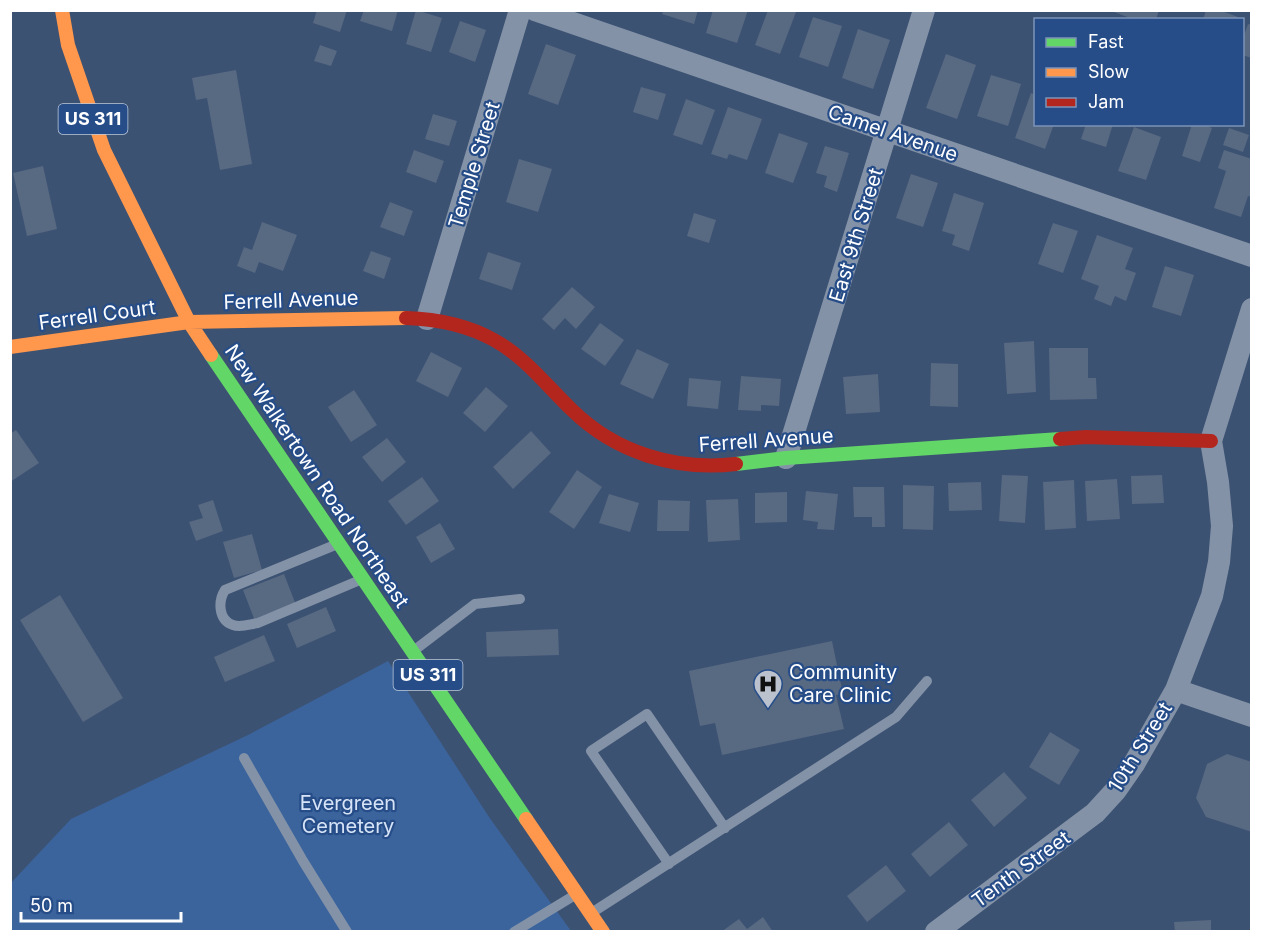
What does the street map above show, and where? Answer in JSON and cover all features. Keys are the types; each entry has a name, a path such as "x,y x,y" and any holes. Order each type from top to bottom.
{"street":[{"name":"New Walkertown Road Northeast","path":"62,10 68,45 104,150 189,322 603,932"},
{"name":"Temple Street","path":"428,319 520,10"},
{"name":"Camel Avenue","path":"535,10 1251,256"},
{"name":"East 9th Street","path":"786,458 924,10"},
{"path":"1211,441 1251,312"},
{"name":"Ferrell Avenue","path":"189,322 388,316 428,319 468,328 495,340 527,363 574,412 606,437 631,450 659,460 688,465 727,465 786,458 1086,437 1211,441"},
{"name":"Ferrell Court","path":"10,347 189,322"},
{"name":"10th Street","path":"1077,828 1095,813 1116,790 1134,764 1176,690 1212,596 1219,562 1222,526 1211,441"},
{"path":"1176,690 1251,716"},
{"name":"Tenth Street","path":"936,932 1077,828"}],"lane":[{"path":"338,543 225,590 220,597 219,606 226,621 242,626 258,623 363,579"},
{"path":"412,651 475,604 520,599"},
{"path":"591,914 896,717 927,681"},
{"path":"669,864 591,751 647,714 725,828"},
{"path":"244,758 347,932"},
{"path":"514,932 577,893"}],"green space":[{"name":"Evergreen Cemetery","path":"388,661 489,817 571,931 11,931 10,884 71,819 248,735"}],"building":[{"path":"317,10 347,10 340,32 313,23"},
{"path":"364,10 398,10 392,31 360,21"},
{"path":"416,10 442,18 431,52 406,44"},
{"path":"664,10 698,10 694,24 662,14"},
{"path":"713,10 748,10 737,43 706,33"},
{"path":"768,10 796,12 780,54 755,45"},
{"path":"1109,10 1159,10 1157,18 1130,18"},
{"path":"1206,10 1219,10 1238,17 1238,18 1204,18"},
{"path":"813,17 842,26 828,67 799,57"},
{"path":"460,21 486,30 475,62 449,52"},
{"path":"1248,24 1252,25 1252,58 1244,56 1244,35"},
{"path":"858,29 890,40 873,89 842,78"},
{"path":"546,44 576,55 558,105 528,94"},
{"path":"320,45 337,51 331,66 314,61"},
{"path":"946,54 976,65 957,119 926,108"},
{"path":"236,70 252,164 220,170 207,98 196,100 192,78"},
{"path":"991,75 1021,84 1008,126 977,116"},
{"path":"641,87 666,94 658,120 633,112"},
{"path":"1031,93 1034,94 1034,126 1053,126 1045,149 1015,138"},
{"path":"686,99 715,110 702,145 673,135"},
{"path":"728,107 762,119 747,160 729,154 727,159 711,154"},
{"path":"433,114 457,121 449,146 425,139"},
{"path":"1085,126 1112,126 1106,147 1081,139"},
{"path":"1191,126 1212,128 1200,162 1182,156"},
{"path":"1134,127 1161,137 1146,180 1118,171"},
{"path":"1229,128 1249,135 1243,152 1223,145"},
{"path":"779,133 808,143 793,183 765,173"},
{"path":"825,146 849,153 837,192 824,187 827,176 816,173"},
{"path":"414,150 444,161 436,183 406,172"},
{"path":"1224,150 1252,159 1252,197 1248,196 1241,217 1214,208 1226,171 1218,168"},
{"path":"519,159 552,169 538,212 506,202"},
{"path":"43,166 57,229 27,236 13,173"},
{"path":"911,174 938,183 923,227 896,218"},
{"path":"954,193 984,203 969,251 952,245 955,235 942,231"},
{"path":"390,202 413,211 404,236 380,227"},
{"path":"694,213 716,220 709,243 687,236"},
{"path":"262,222 297,235 283,271 259,262 255,273 237,266 244,247 252,250"},
{"path":"1053,223 1078,231 1063,273 1038,264"},
{"path":"1097,235 1133,248 1125,269 1136,273 1126,301 1115,296 1111,306 1094,299 1099,286 1081,279"},
{"path":"371,251 391,258 384,279 363,271"},
{"path":"488,252 521,263 512,290 479,279"},
{"path":"1165,266 1194,275 1181,316 1152,307"},
{"path":"572,287 595,307 576,329 565,318 554,330 542,319"},
{"path":"600,323 624,340 605,366 581,349"},
{"path":"1034,341 1036,392 1007,394 1004,343"},
{"path":"1049,348 1088,348 1088,378 1096,378 1097,399 1050,400"},
{"path":"637,349 669,364 653,399 620,384"},
{"path":"431,352 462,368 448,397 416,381"},
{"path":"931,363 958,364 958,407 930,406"},
{"path":"878,374 880,412 846,414 843,377"},
{"path":"741,376 781,379 779,406 761,405 761,411 738,410"},
{"path":"689,378 721,381 718,409 687,406"},
{"path":"486,387 508,406 485,432 463,413"},
{"path":"354,390 377,425 351,442 328,407"},
{"path":"16,430 39,463 10,482 10,434"},
{"path":"531,431 551,453 513,489 493,467"},
{"path":"387,438 406,462 382,482 362,457"},
{"path":"577,470 602,487 574,529 549,512"},
{"path":"1002,475 1028,476 1025,523 999,521"},
{"path":"1162,475 1164,503 1132,504 1131,476"},
{"path":"422,477 439,501 406,525 388,501"},
{"path":"1117,479 1120,519 1087,521 1085,481"},
{"path":"1074,480 1076,528 1045,530 1043,482"},
{"path":"981,482 982,510 949,511 948,483"},
{"path":"903,485 934,486 933,530 903,529"},
{"path":"853,487 884,487 885,527 872,527 872,517 854,517"},
{"path":"806,491 838,494 834,530 817,529 818,522 803,520"},
{"path":"787,492 787,522 755,523 755,493"},
{"path":"609,494 639,503 630,532 599,523"},
{"path":"738,499 740,540 708,542 706,500"},
{"path":"213,500 223,531 196,541 189,522 203,518 198,505"},
{"path":"658,500 690,501 689,531 657,531"},
{"path":"440,523 455,549 431,563 416,537"},
{"path":"252,534 262,570 234,578 223,542"},
{"path":"284,574 296,605 255,621 243,590"},
{"path":"60,595 123,698 83,722 20,620"},
{"path":"326,607 336,631 297,648 287,624"},
{"path":"558,629 559,655 487,657 486,632"},
{"path":"264,635 275,661 225,682 214,657"},
{"name":"Community Care Clinic","path":"832,641 843,694 836,695 844,729 722,755 715,723 700,726 689,671"},
{"path":"1050,732 1080,750 1059,785 1029,767"},
{"path":"1227,754 1252,762 1252,832 1206,817 1196,798 1207,764"},
{"path":"1004,772 1027,798 994,827 971,800"},
{"path":"949,822 968,845 930,877 911,854"},
{"path":"886,865 906,891 867,922 847,896"},
{"path":"763,917 773,932 721,932 739,919 747,929"},
{"path":"1211,920 1211,932 1175,932 1174,922"}],"traffic: fast":[{"path":"211,355 526,819"},
{"path":"736,464 786,458 1060,439"}],"traffic: slow":[{"path":"62,10 68,45 104,150 189,322 211,355"},
{"path":"10,347 189,322 406,318"},
{"path":"526,819 603,932"}],"traffic: jam":[{"path":"406,318 451,324 473,330 494,340 526,363 589,425 627,448 648,456 691,465 736,464"},
{"path":"1060,439 1086,437 1211,441"}],"place":[{"name":"Community Care Clinic","path":"768,710"}]}
